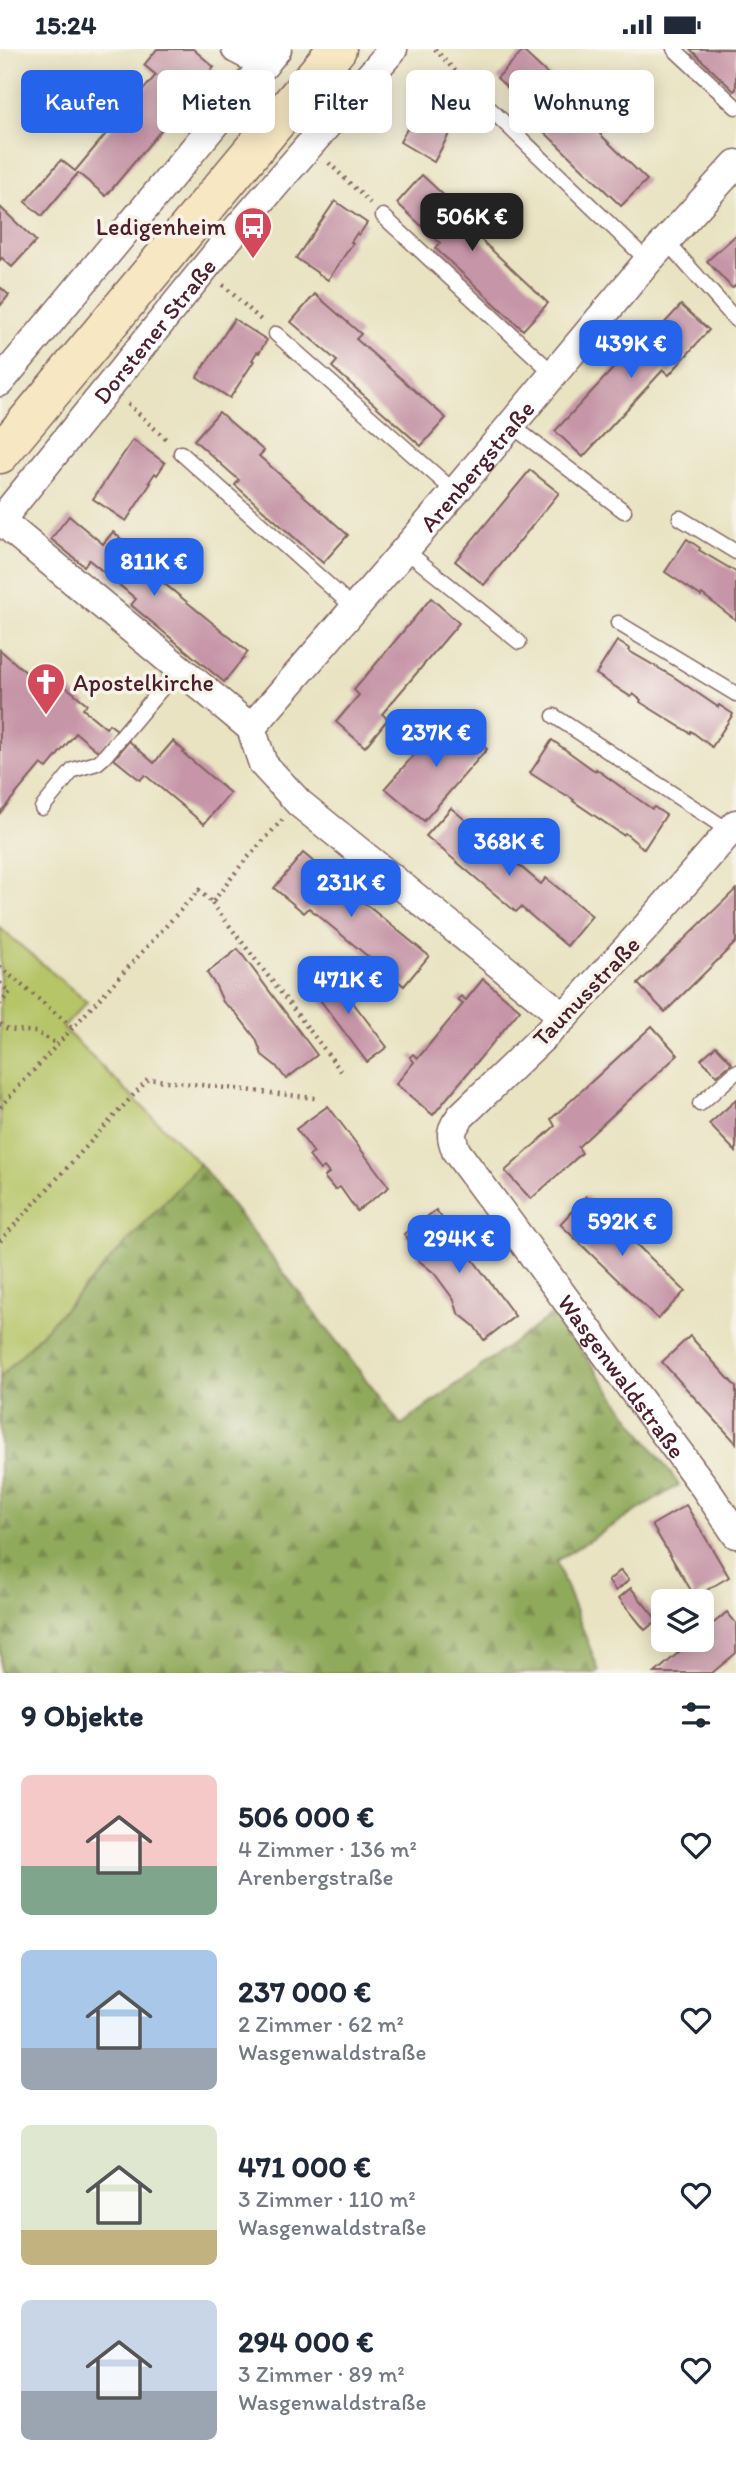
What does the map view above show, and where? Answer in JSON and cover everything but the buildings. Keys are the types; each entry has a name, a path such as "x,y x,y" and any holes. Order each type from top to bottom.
{"main road":[{"name":"Dorstener Straße","path":"0,454 337,49"}],"street":[{"path":"0,382 271,56 236,49"},
{"name":"Dorstener Straße","path":"0,521 229,238 393,49"},
{"name":"Arenbergstraße","path":"251,728 455,492 657,251 736,164"},
{"path":"0,521 251,728 262,764 299,803 564,1017"},
{"name":"Taunusstraße","path":"456,1151 451,1136 461,1116 564,1017 735,833"},
{"name":"Wasgenwaldstraße","path":"456,1151 705,1487 736,1534"}],"lane":[{"path":"674,49 736,107"},
{"path":"495,112 736,320"},
{"path":"383,216 554,374"},
{"path":"276,334 455,492"},
{"path":"511,425 624,511"},
{"path":"181,453 353,607"},
{"path":"680,518 736,552"},
{"path":"404,549 519,642"},
{"path":"618,622 736,694"},
{"path":"42,808 73,770 97,763 104,757 178,669"},
{"path":"554,716 735,833"},
{"path":"700,1104 736,1072"}],"path":[{"path":"435,49 454,70"},
{"path":"310,145 383,216"},
{"path":"205,270 276,334"},
{"path":"110,387 181,453"},
{"path":"212,903 242,864 299,803"},
{"path":"0,1107 199,890 212,903 344,1075"},
{"path":"0,967 72,1027"},
{"path":"0,983 10,992 0,1003"},
{"path":"0,1024 8,1029 36,1032 57,1044"},
{"path":"0,1241 148,1079 315,1098"}],"green space":[{"path":"0,928 87,1002 63,1028 200,1164 0,1378"},
{"path":"200,1164 401,1425 554,1313 679,1485 556,1561 598,1673 0,1673 0,1378"}],"place":[{"name":"Ledigenheim","path":"253,260"},
{"name":"Apostelkirche","path":"46,716"}]}
